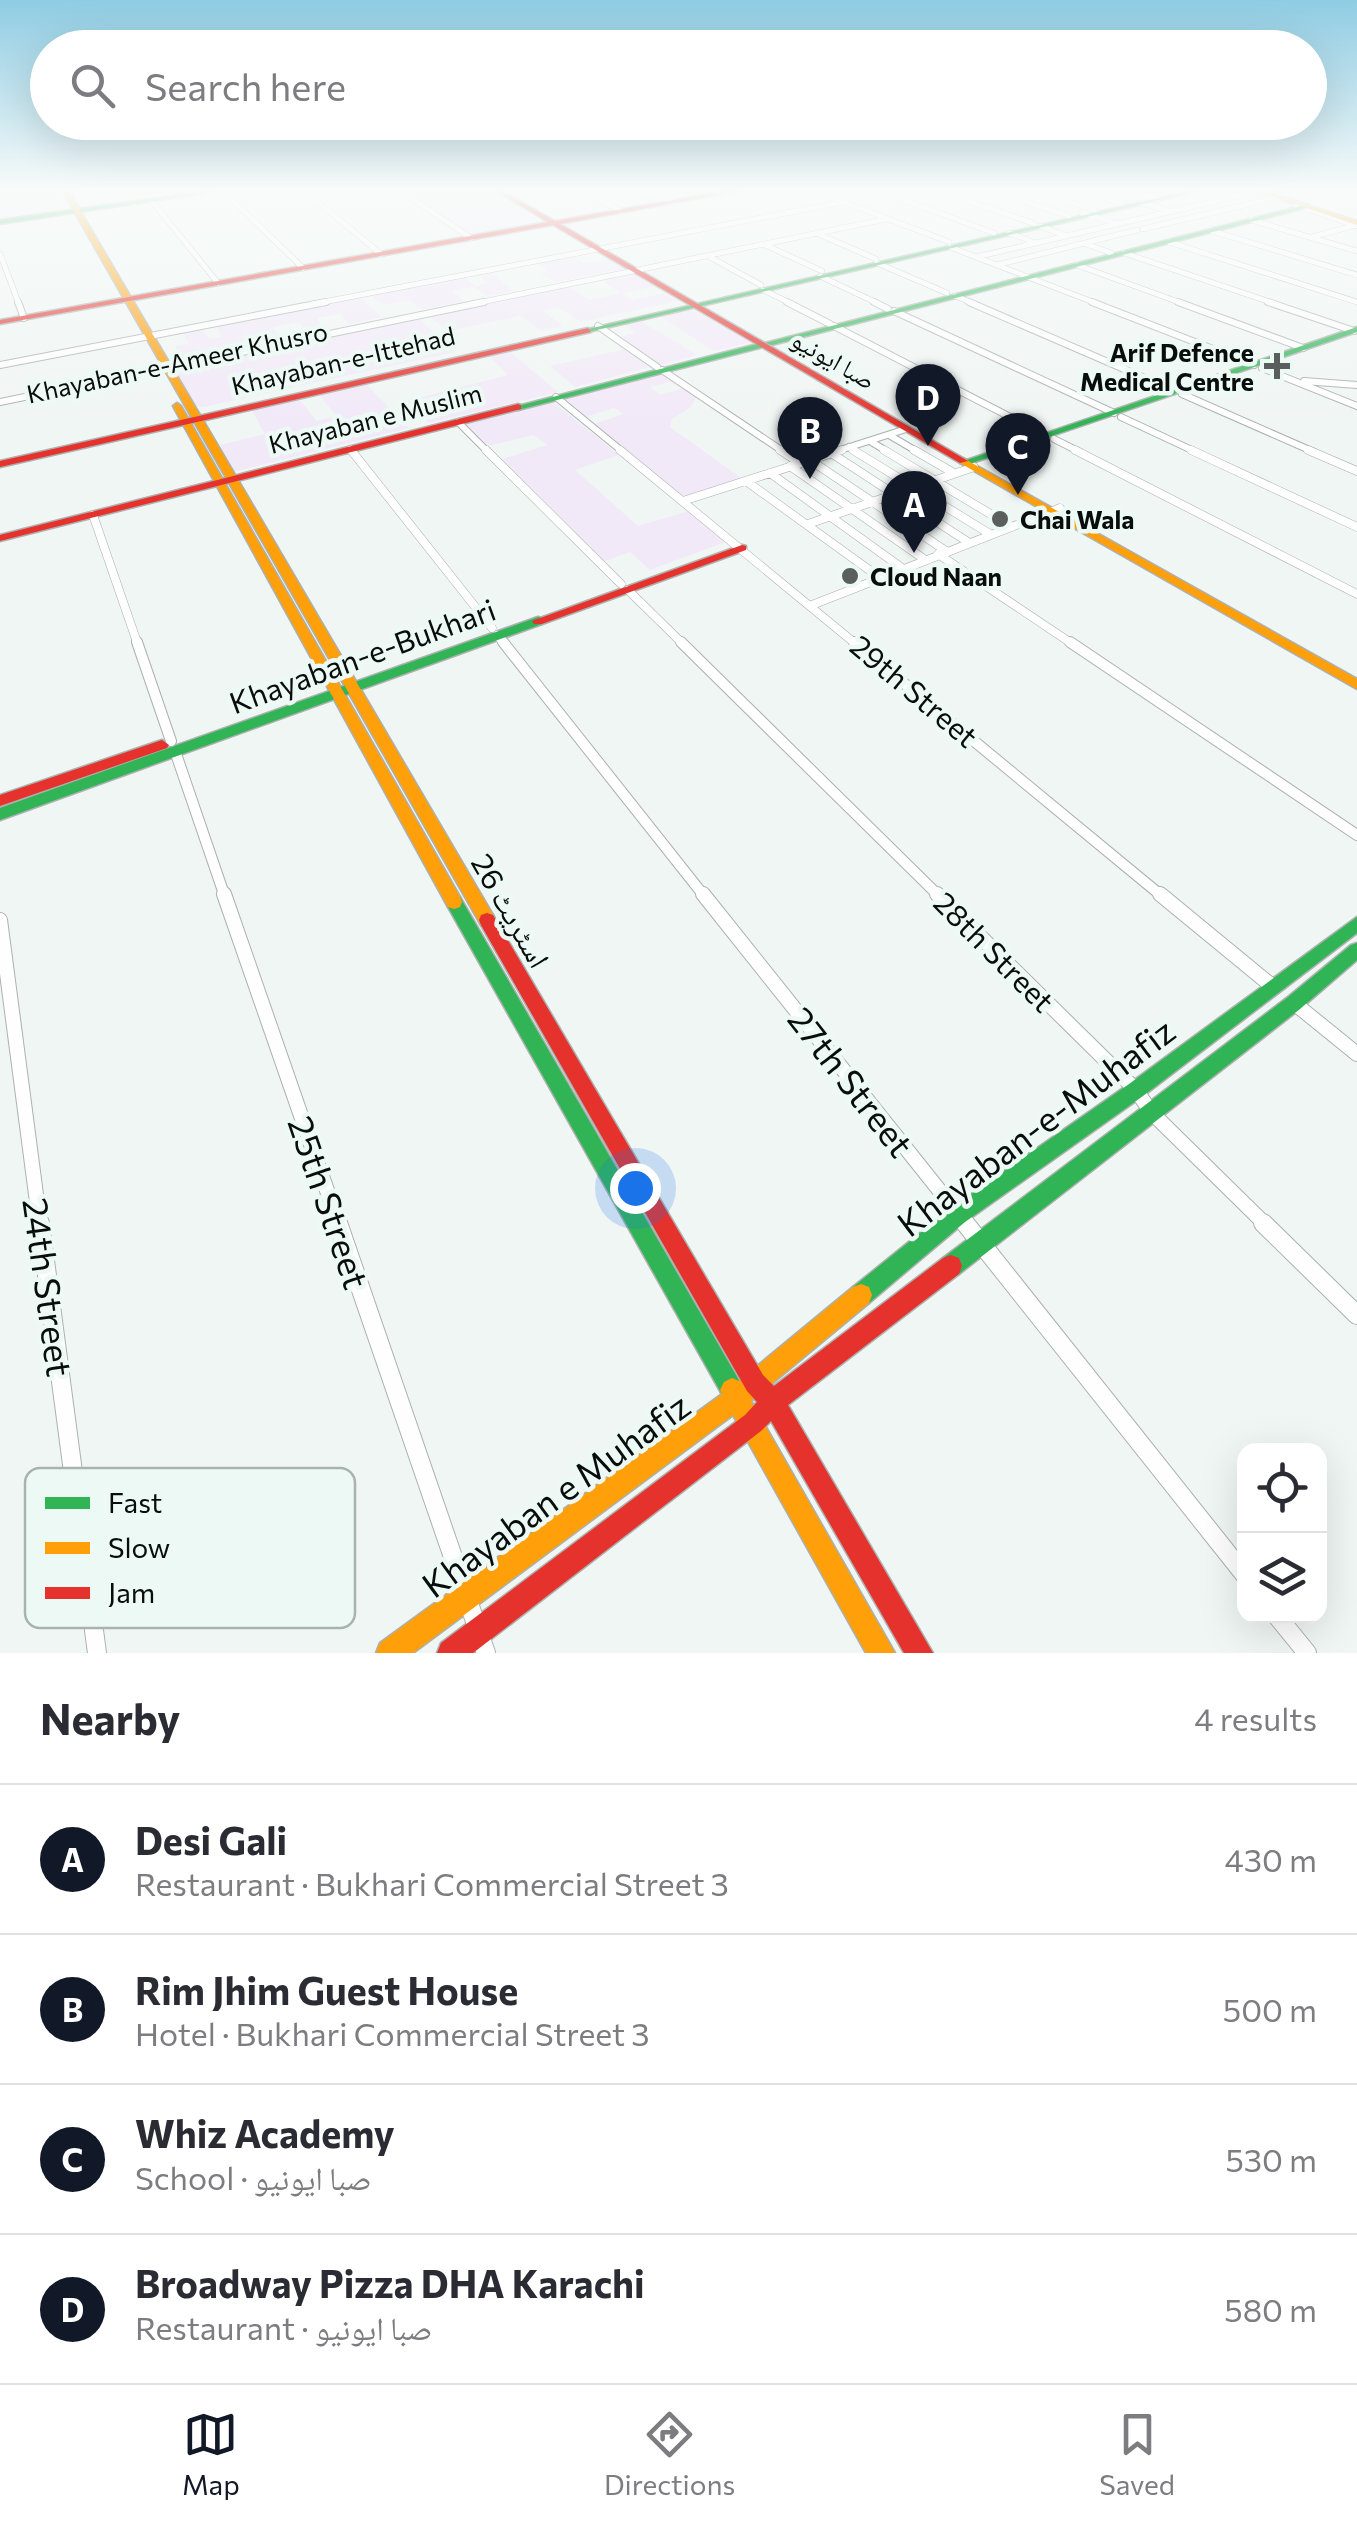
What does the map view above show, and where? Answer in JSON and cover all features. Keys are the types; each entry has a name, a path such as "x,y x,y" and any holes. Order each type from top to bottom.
{"main road":[{"name":"اسٹریٹ 26","path":"104,267 163,366 881,1653"},
{"path":"0,321 302,267"},
{"path":"697,302 851,267"},
{"name":"Khayaban e Muslim","path":"0,536 1056,267"},
{"name":"صبا ایونیو","path":"641,268 969,465"},
{"name":"Khayaban-e-Ittehad","path":"0,456 189,418 697,302"},
{"name":"Khayaban-e-Ittehad","path":"0,464 697,302"},
{"path":"1281,358 1356,332"},
{"path":"969,465 1356,332"},
{"name":"صبا ایونیو","path":"763,342 897,432 1057,510 1357,681"},
{"name":"Khayaban e Muslim","path":"300,460 602,383"},
{"name":"Khayaban e Muslim","path":"0,536 224,480"},
{"name":"Khayaban-e-Bukhari","path":"0,801 173,746 738,545"},
{"name":"اسٹریٹ 26","path":"341,687 755,1383 773,1402 919,1653"},
{"name":"Khayaban-e-Bukhari","path":"0,814 173,746"},
{"name":"Khayaban-e-Muhafiz","path":"755,1383 958,1215 1136,1090 1357,924"},
{"name":"Khayaban-e-Muhafiz","path":"773,1402 1294,1003 1357,950"},
{"name":"Khayaban e Muhafiz","path":"390,1653 755,1383"},
{"name":"Khayaban e Muhafiz","path":"451,1653 753,1424 773,1402"}],"street":[{"path":"2,267 24,317"},
{"path":"205,267 217,282"},
{"path":"0,364 499,267"},
{"name":"Khayaban-e-Ameer Khusro","path":"0,400 645,267"},
{"name":"Khayaban-e-Ameer Khusro","path":"641,268 646,267"},
{"path":"727,267 832,325 1357,594"},
{"path":"808,267 891,310 1357,527"},
{"path":"890,267 1357,470"},
{"path":"1002,267 1357,406"},
{"path":"1124,267 1304,348"},
{"path":"1138,267 1356,332"},
{"path":"1246,267 1357,302"},
{"path":"1331,267 1357,275"},
{"path":"0,295 13,293"},
{"path":"598,326 924,559"},
{"path":"1290,380 1357,385"},
{"name":"29th Street","path":"556,397 1272,986"},
{"name":"28th Street","path":"458,422 1136,1090 1151,1112 1357,1315"},
{"path":"683,500 897,432"},
{"path":"870,441 1012,527"},
{"path":"850,448 990,534"},
{"name":"27th Street","path":"350,449 1237,1565"},
{"path":"831,454 968,542"},
{"path":"810,460 1357,835"},
{"path":"808,524 969,465"},
{"path":"770,473 902,568"},
{"path":"746,481 880,577"},
{"path":"812,604 1057,510"},
{"name":"25th Street","path":"94,514 486,1653"},
{"name":"24th Street","path":"0,920 73,1468"},
{"path":"1294,1003 1357,1054"},
{"path":"1284,1623 1308,1653"},
{"name":"24th Street","path":"94,1628 97,1653"}],"shaded area":[{"path":"543,267 627,268 556,282 541,274 548,271"},
{"path":"490,272 514,291 487,296 474,287 452,291 464,301 421,310 409,300 382,305 371,295 464,277 476,286 487,283 477,274"},
{"path":"634,273 656,286 623,293 632,300 665,293 678,301 580,322 558,307 542,310 563,326 541,331 520,316 448,331 427,315 568,286 589,300 620,293 600,279"},
{"path":"359,297 382,317 349,324 340,314 317,318 323,329 307,333 299,322 273,327 280,338 181,358 175,346 189,344 182,331 202,328 209,339 222,337 216,326"},
{"path":"694,310 747,339 747,343 714,351 658,315"},
{"path":"418,318 455,352 203,407 196,406 173,368"},
{"path":"639,320 697,355 660,365 619,337 635,333 622,323"},
{"path":"625,349 649,367 575,387 550,366"},
{"path":"508,350 558,392 429,423 406,401 508,375 488,355"},
{"path":"662,372 675,381 650,387 660,395 684,388 697,396 691,407 672,419 670,427 741,478 684,498 594,424 623,414 614,408 585,417 562,398"},
{"path":"365,383 409,428 233,472 220,445 265,434 251,409 298,398 317,421 336,416 319,394"},
{"path":"552,401 619,455 575,470 638,526 689,511 728,541 650,570 630,552 605,561 502,459 547,445 534,435 489,446 464,424"}],"traffic: fast":[{"path":"588,330 863,267"},
{"path":"769,343 1067,267"},
{"path":"966,462 1357,329"},
{"path":"518,407 761,345"},
{"path":"0,814 538,621"},
{"path":"454,902 732,1390"},
{"path":"861,1295 958,1215 1136,1090 1357,924"},
{"path":"951,1266 1294,1003 1357,950"}],"traffic: slow":[{"path":"110,267 487,920"},
{"path":"177,406 454,902"},
{"path":"963,461 1357,685"},
{"path":"390,1653 738,1397 861,1295"},
{"path":"732,1390 881,1653"}],"traffic: jam":[{"path":"0,322 308,267"},
{"path":"630,267 963,461"},
{"path":"0,464 588,330"},
{"path":"0,538 518,407"},
{"path":"538,621 742,548"},
{"path":"0,801 162,745"},
{"path":"487,920 755,1383 773,1402 919,1653"},
{"path":"451,1653 951,1266"}],"place":[{"name":"Arif Defence Medical Centre","path":"1277,366"},
{"name":"Broadway Pizza DHA Karachi","path":"928,446"},
{"name":"Rim Jhim Guest House","path":"810,479"},
{"name":"Whiz Academy","path":"1018,495"},
{"name":"Chai Wala","path":"1000,519"},
{"name":"Desi Gali","path":"914,553"},
{"name":"Cloud Naan","path":"850,576"}]}
